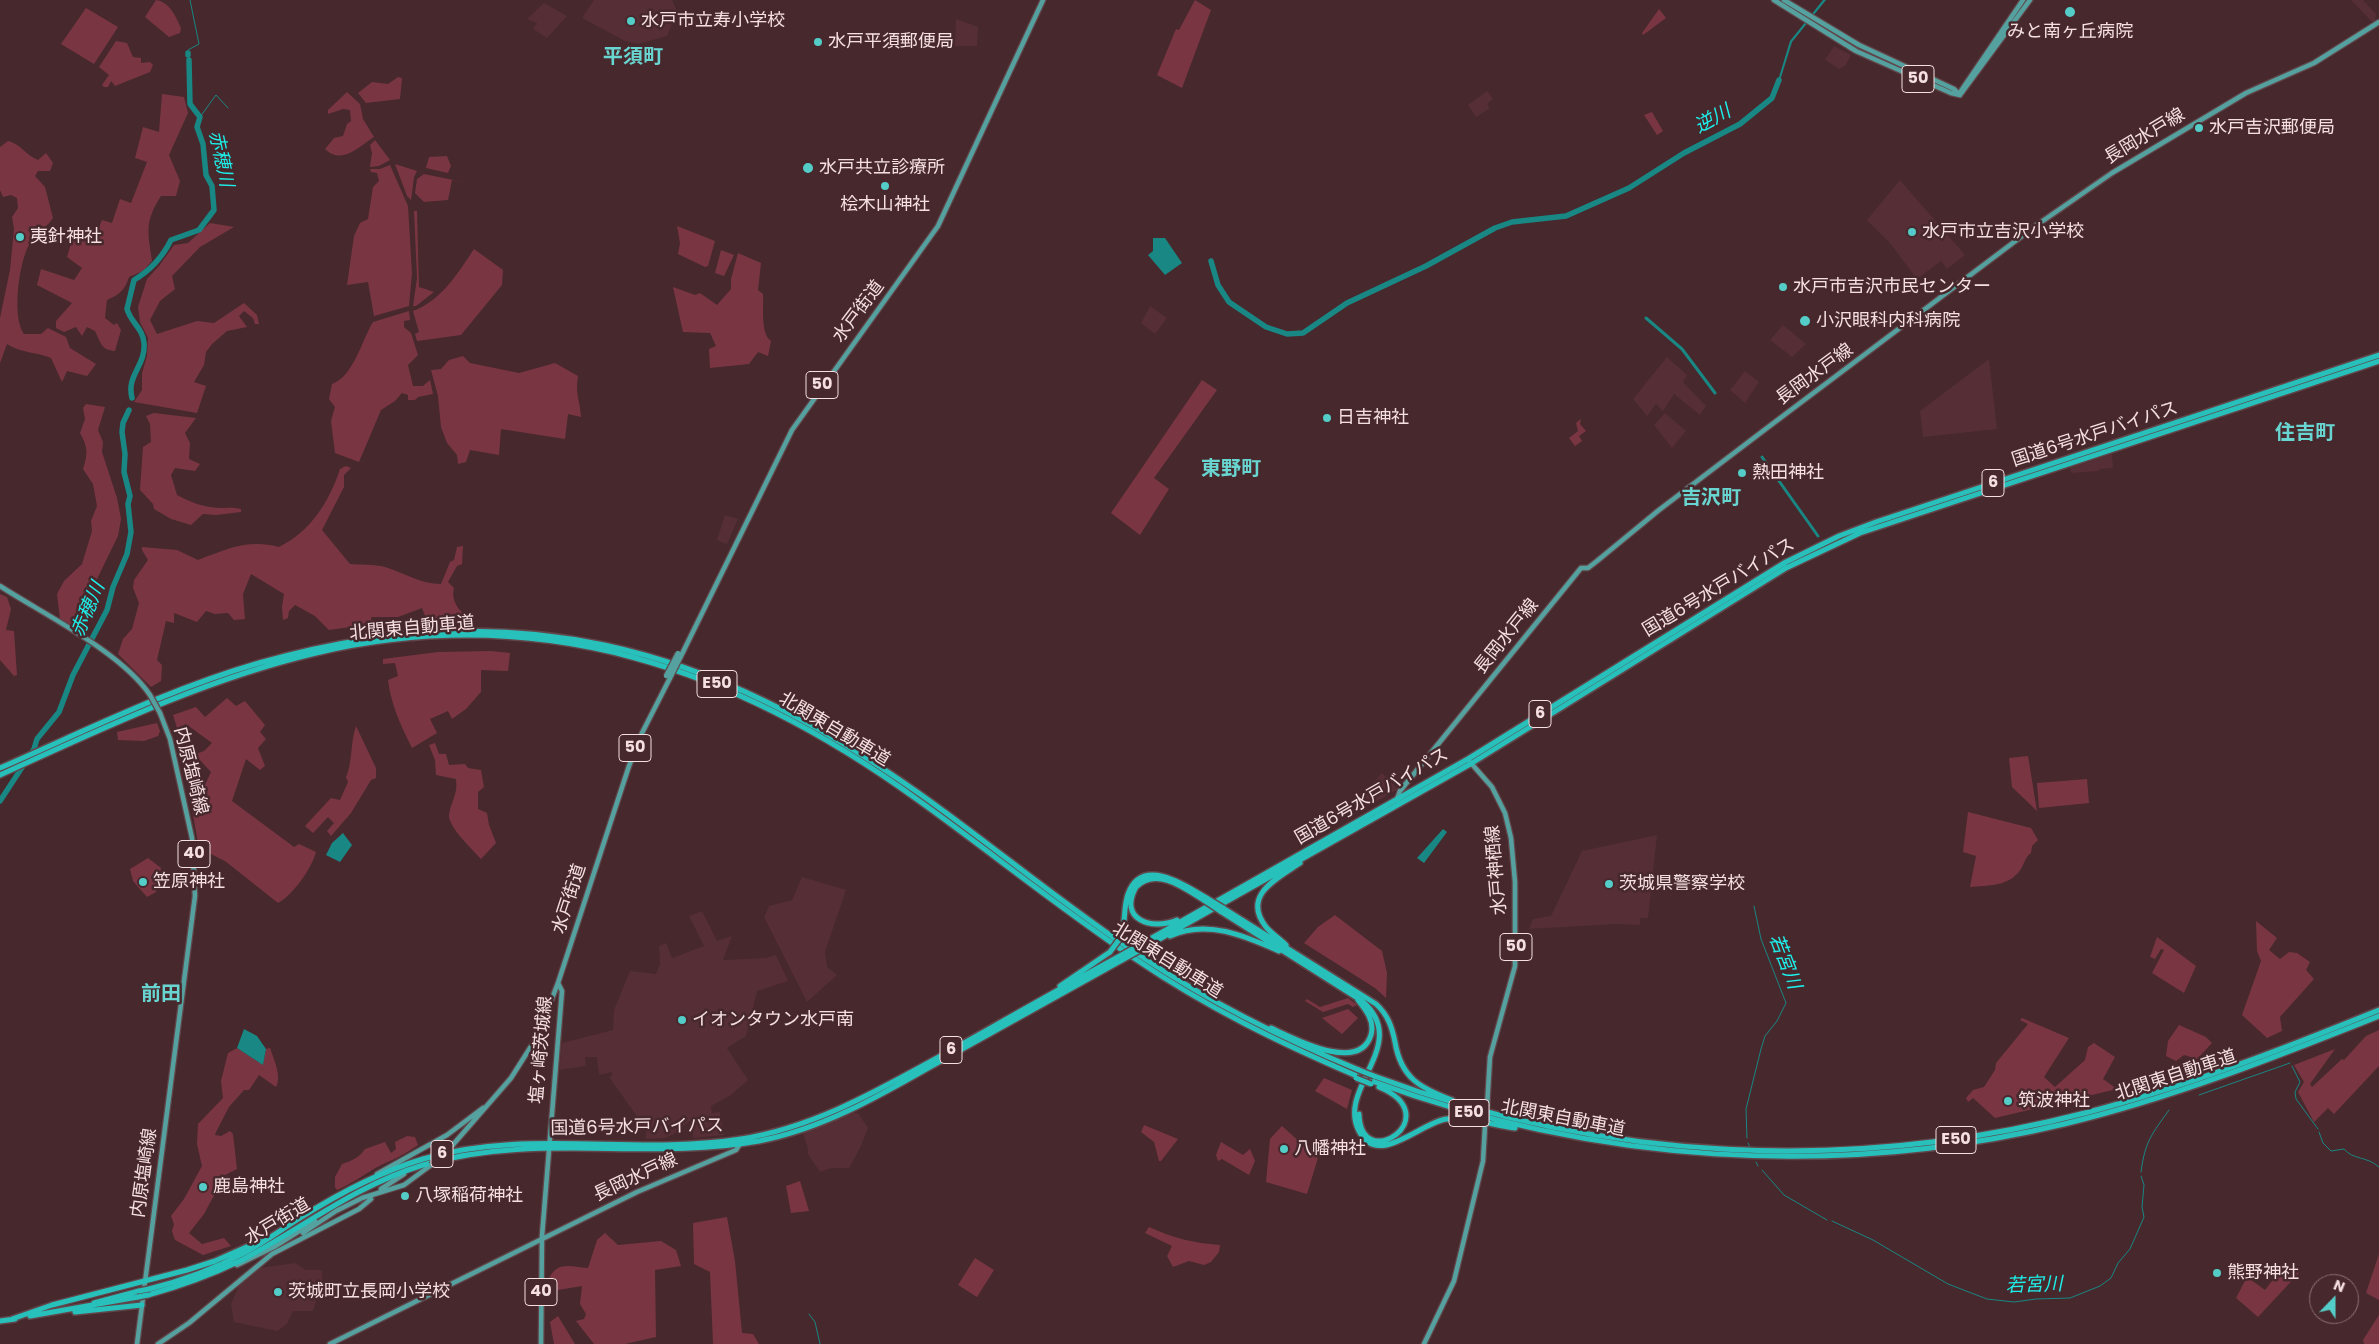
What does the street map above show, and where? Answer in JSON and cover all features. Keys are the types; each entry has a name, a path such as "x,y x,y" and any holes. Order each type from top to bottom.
{"highway":[{"name":"国道6号水戸バイパス","path":"1138,948 1148,945 1321,848 1413,790 1470,761 1786,562 1839,536 2379,355"},
{"name":"国道6号水戸バイパス","path":"364,1184 424,1164 485,1150 548,1145 670,1149 740,1144 791,1133 865,1103 1138,948 1222,898 1470,761 1786,568 1827,547 1860,533 2379,361"},
{"name":"北関東自動車道","path":"0,775 38,754 179,691 256,664 344,642 426,632 493,631 545,635 627,650 722,680 771,702 827,733 923,796 1122,944 1218,1004 1357,1075"},
{"name":"北関東自動車道","path":"0,768 220,682 288,660 345,647 427,637 493,636 568,643 625,655 666,666 720,685 767,706 824,737 920,801 1139,962 1216,1008 1314,1057 1373,1081 1462,1111 1567,1137 1670,1151 1771,1157 1868,1154 1961,1144 2056,1126 2137,1104 2233,1072 2379,1016"},
{"path":"1290,953 1262,921 1258,912 1259,899 1272,882 1321,848"},
{"path":"1048,996 1110,952 1121,937 1131,887 1141,878 1154,875 1168,877 1290,953 1369,1006 1380,1026 1378,1044 1355,1111 1359,1131 1368,1141 1380,1145 1390,1145 1431,1123 1446,1119 1567,1137"},
{"path":"1207,900 1173,883 1154,878 1144,881 1136,887 1131,904 1133,912 1140,920 1160,925 1174,921 1222,898"},
{"path":"1148,945 1178,932 1203,928 1244,937 1290,953 1376,1004 1386,1016 1401,1064 1412,1080 1449,1098 1515,1119"},
{"name":"国道6号水戸バイパス","path":"364,1184 407,1164 457,1150 493,1145 697,1144 735,1140 779,1131 854,1102 1120,958"},
{"path":"1218,1004 1325,1050 1348,1053 1364,1046 1372,1030 1367,1012 1354,996"},
{"path":"1366,998 1381,1021 1383,1037 1361,1101 1359,1122 1370,1138 1381,1141 1390,1140 1400,1134 1404,1127 1404,1109 1394,1096 1373,1081"},
{"name":"北関東自動車道","path":"1373,1081 1515,1119 1569,1131 1638,1142 1738,1151 1836,1151 1941,1142 2040,1124 2136,1099 2232,1067 2379,1010"},
{"name":"水戸街道","path":"279,1232 364,1184"},
{"name":"水戸街道","path":"203,1278 248,1256 364,1184"},
{"path":"12,1319 52,1305 215,1261 279,1232"},
{"name":"6","path":"148,1292 205,1271 243,1254 279,1232"},
{"name":"6","path":"0,1321 84,1307 203,1278"},
{"path":"12,1319 142,1305"}],"main road":[{"name":"水戸街道","path":"486,1106 511,1078 526,1057 551,1002 629,766 668,677 792,430 938,226 1043,0"},
{"name":"50","path":"1774,0 1864,48 1954,89 1960,95"},
{"name":"50","path":"1784,0 1804,16 1810,24 1888,66 1951,94 1960,95"},
{"name":"50","path":"1960,95 2023,0"},
{"name":"50","path":"1960,95 2030,0"},
{"name":"長岡水戸線","path":"1398,801 1408,781 1581,568 1588,568 1658,510 1747,442 2034,227 2112,173 2235,99 2314,63 2379,22"},
{"name":"内原塩崎線","path":"0,586 115,659 133,674 150,695 160,712 170,739 192,838 195,887 145,1280"},
{"name":"水戸神栖線","path":"1470,761 1493,789 1505,813 1511,838 1515,882 1516,966 1490,1057 1487,1107"},
{"path":"1408,781 1409,789 1413,790"},
{"name":"塩ヶ崎茨城線","path":"541,1239 562,990 558,983"},
{"path":"551,1002 557,1000 561,1004"},
{"path":"203,1278 257,1256 362,1198 404,1185 432,1165 451,1147 486,1106"},
{"path":"364,1184 447,1135 486,1106"},
{"path":"1424,1344 1454,1281 1483,1161 1485,1126"},
{"name":"長岡水戸線","path":"541,1239 653,1184 736,1150 740,1144"},
{"path":"381,1189 396,1178 424,1164"},
{"path":"290,1243 346,1216 371,1199"},
{"path":"158,1344 180,1330 256,1265 330,1214"},
{"path":"330,1344 541,1239"},
{"name":"40","path":"541,1239 541,1344"},
{"name":"40","path":"138,1344 145,1280"}],"shaded area":[{"path":"156,0 161,1 172,11 181,28 180,33 169,37 145,17"},
{"name":"水戸市立寿小学校","path":"594,0 672,0 677,11 667,36 638,44 625,41 582,18"},
{"path":"1195,0 1211,10 1182,88 1157,75 1176,29 1179,30"},
{"path":"2351,0 2363,0 2376,14 2375,21 2372,22"},
{"path":"544,3 567,16 547,38 533,29 537,23 527,19"},
{"path":"86,8 118,27 94,64 61,44"},
{"path":"1659,9 1666,18 1643,35 1642,33"},
{"path":"956,19 978,27 977,46 955,46"},
{"path":"116,41 127,43 133,57 141,58 141,63 150,62 153,65 150,72 115,86 111,81 108,87 104,87 102,85 109,75 99,67"},
{"path":"1834,46 1851,55 1845,66 1839,69 1825,60"},
{"path":"398,77 402,78 400,99 366,103 358,93 372,82 388,84"},
{"path":"1487,91 1493,99 1487,104 1490,108 1476,117 1468,105"},
{"path":"347,92 360,104 363,119 374,137 350,153 343,155 331,154 325,149 334,138 343,136 347,124 351,121 350,110 343,109 328,114 328,110"},
{"path":"162,94 184,97 188,113 169,155 180,181 176,196 161,196 152,213 149,235 152,261 143,271 129,277 121,292 107,300 105,318 114,325 117,323 121,330 115,351 104,347 95,331 87,327 82,336 76,327 64,332 56,328 56,321 72,303 37,285 41,269 74,280 82,268 67,257 74,234 94,240 102,220 112,223 120,199 131,203 147,162 135,158 143,127 159,132"},
{"path":"1652,112 1663,131 1657,135 1644,115"},
{"path":"375,140 390,160 379,166 370,167 372,153 370,145"},
{"path":"8,141 38,160 46,153 53,163 50,171 38,171 35,176 45,187 53,218 32,240 23,259 17,301 20,326 24,334 41,334 48,328 66,337 70,348 96,364 87,376 67,371 62,382 51,358 7,344 0,363 0,318 10,270 14,229 12,217 18,208 17,198 11,195 3,197 0,190 0,147"},
{"path":"447,156 451,166 448,173 426,168 429,157"},
{"path":"395,164 417,171 414,177 411,200 407,196"},
{"path":"390,165 408,206 412,273 409,306 374,316 368,282 347,285 354,236 360,223 368,219 373,187 379,181 377,173 371,172 370,169 380,169"},
{"path":"424,174 468,183 452,180 448,200 424,202 415,193 417,179"},
{"name":"水戸市立吉沢小学校","path":"1900,180 1965,255 1947,269 1941,261 1917,279 1890,243 1867,220"},
{"path":"414,211 417,211 419,287 434,292 416,306 413,306 417,278"},
{"path":"210,223 234,227 200,247 172,276 175,289 160,301 150,320 157,334 197,321 214,323 244,303 257,315 259,324 255,324 253,318 244,311 239,316 247,327 227,331 206,352 204,365 194,382 206,386 197,413 134,402 142,390 142,373 147,356 148,338 140,322 138,307 147,279 174,245 188,243"},
{"path":"677,226 715,241 708,266 705,267 678,254 680,243"},
{"path":"474,249 503,270 502,285 461,335 417,341 415,334 419,332 413,311 432,300 448,285"},
{"path":"721,250 734,255 724,276 715,273"},
{"path":"738,253 761,263 758,290 763,294 765,332 771,341 768,356 758,352 749,364 710,368 709,349 716,346 710,333 683,332 673,287 695,295 700,293 717,305 731,289 731,279"},
{"path":"1150,306 1167,318 1155,334 1141,323"},
{"path":"409,311 410,320 404,321 404,327 411,333 418,355 408,365 413,386 423,386 430,380 433,394 418,397 415,400 408,400 408,395 402,393 395,401 381,410 359,462 335,453 331,421 335,407 329,399 332,384 346,374 373,322"},
{"path":"1783,325 1806,344 1792,357 1770,340"},
{"path":"463,356 470,363 519,373 555,363 578,376 577,393 581,417 568,414 565,439 501,429 499,455 470,450 466,462 458,464 457,455 447,443 441,427 438,396 431,370 441,369 449,360"},
{"path":"1667,357 1687,375 1683,382 1706,406 1700,415 1674,394 1663,411 1656,404 1647,416 1633,399"},
{"path":"1989,359 1997,429 1923,437 1920,411"},
{"path":"1745,371 1759,382 1745,403 1730,390"},
{"path":"1202,380 1217,390 1154,478 1169,489 1140,535 1111,513"},
{"path":"86,404 105,407 98,430 103,442 102,452 117,498 121,519 118,536 97,579 91,586 81,627 73,626 60,619 57,594 64,581 82,564 92,531 91,521 97,506 93,484 83,469 86,451 85,442 80,433 85,419 83,408"},
{"path":"154,413 196,418 185,433 190,443 189,459 200,464 195,471 175,468 171,475 177,495 203,506 238,508 241,509 241,512 216,515 203,514 191,525 171,519 154,509 153,504 140,490 143,447 151,442 150,424 146,416"},
{"path":"1665,413 1686,431 1672,448 1654,425"},
{"path":"1581,419 1580,424 1586,431 1579,436 1582,441 1575,446 1569,438 1578,431 1576,423"},
{"path":"2112,454 2113,468 2071,473 2070,468"},
{"path":"346,466 351,468 344,475 344,487 322,530 350,564 385,567 433,584 441,584 450,562 454,560 457,547 463,546 462,564 457,566 448,582 454,588 455,603 458,608 474,622 427,621 422,608 398,617 371,617 372,624 329,630 315,616 295,605 289,611 288,618 283,620 284,594 251,574 243,594 245,619 234,620 228,613 215,614 206,611 197,622 174,613 174,623 166,621 157,660 162,665 161,681 151,687 118,654 123,639 132,629 139,603 133,588 134,580 148,560 142,547 177,550 198,560 238,546 257,544 279,547 300,533 309,524 324,504 340,469"},
{"path":"725,515 738,519 727,544 717,540"},
{"path":"0,594 7,597 11,609 6,630 14,631 17,675 14,676 0,660"},
{"path":"491,651 510,653 508,671 481,670 481,692 466,709 452,719 448,711 430,719 437,733 412,748 397,715 389,689 388,680 398,676 395,663 383,664 383,659 438,652"},
{"path":"227,698 236,706 245,701 265,725 260,732 266,739 258,748 265,766 260,770 246,759 232,801 294,847 299,844 316,852 301,880 290,894 278,903 225,861 199,848 191,804 197,802 211,772 199,759 185,766 186,758 204,751 212,743 186,724 177,728 173,715 196,707 205,717"},
{"path":"157,723 160,731 158,736 144,741 118,740 117,732"},
{"path":"356,726 376,768 376,778 371,780 351,813 331,836 327,831 334,823 328,817 313,833 305,826 331,798 340,800 348,782 346,777 350,765"},
{"path":"435,743 439,754 446,754 449,765 465,764 468,768 481,770 484,787 478,792 478,809 487,813 489,825 496,843 481,859 461,838 449,819 456,789 456,779 436,775 435,760 429,745"},
{"path":"2028,756 2037,811 2012,787 2009,758"},
{"path":"1382,773 1398,789 1371,805 1364,793"},
{"path":"2087,779 2089,803 2039,808 2037,783"},
{"path":"1968,812 2031,828 2038,840 2032,846 2031,853 2026,858 2021,869 2011,879 1998,884 1970,887 1976,856 1963,852"},
{"name":"茨城県警察学校","path":"1657,835 1648,918 1640,918 1640,925 1616,924 1529,929 1533,919 1551,916 1582,851"},
{"path":"148,858 161,868 156,892 147,897 133,881 130,869"},
{"path":"802,877 846,890 825,952 827,967 837,975 807,1002 764,917 769,906 792,900"},
{"name":"イオンタウン水戸南","path":"702,911 717,941 732,936 723,960 766,958 776,955 788,981 757,991 746,1036 727,1048 748,1080 731,1095 711,1106 712,1113 720,1112 724,1135 693,1138 690,1121 680,1128 680,1131 665,1138 646,1139 646,1129 609,1077 612,1076 612,1072 599,1075 597,1057 585,1057 586,1066 559,1070 562,1043 613,1030 614,1010 630,971 656,974 660,964 659,946 666,943 672,958 704,946 689,916"},
{"path":"1335,915 1382,951 1387,973 1386,998 1375,988 1304,943 1318,927"},
{"path":"2256,921 2277,938 2269,950 2280,959 2289,952 2297,953 2310,962 2306,970 2314,979 2280,1017 2282,1031 2267,1038 2242,1015 2261,961 2257,951"},
{"path":"2157,937 2196,966 2184,993 2152,973 2164,950 2161,949 2155,959 2150,957"},
{"path":"1348,998 1357,1005 1353,1007 1348,1004 1323,1012 1305,1001 1307,999 1320,1007"},
{"path":"1348,1009 1358,1018 1342,1034 1322,1018"},
{"path":"2022,1018 2069,1038 2044,1077 2055,1087 2085,1060 2088,1047 2094,1043 2115,1057 2103,1079 2117,1089 1995,1118 1973,1098 1968,1102 1966,1098 1973,1090 1984,1087 1995,1070 1996,1063 2028,1024 2020,1020"},
{"path":"2179,1025 2206,1037 2212,1043 2197,1059 2184,1055 2176,1061 2166,1056 2168,1041"},
{"path":"2379,1030 2379,1066 2334,1114 2328,1108 2314,1122 2298,1092 2304,1082 2294,1065 2335,1049 2310,1084 2312,1087 2342,1059 2344,1060 2366,1036"},
{"path":"237,1048 263,1065 266,1049 270,1048 277,1068 278,1083 276,1087 259,1075 249,1090 244,1090 229,1107 216,1132 215,1135 221,1136 230,1131 233,1134 237,1169 225,1175 204,1214 189,1233 202,1244 224,1238 231,1246 203,1255 175,1240 172,1231 174,1224 171,1216 184,1199 202,1166 197,1144 198,1124 223,1098 221,1081 228,1053"},
{"path":"1324,1078 1352,1090 1347,1109 1315,1091"},
{"path":"858,1113 868,1128 849,1168 831,1168 820,1172 808,1154 803,1133"},
{"path":"1144,1125 1178,1139 1161,1161 1159,1161 1154,1142 1141,1132"},
{"path":"1282,1126 1318,1158 1307,1194 1266,1182 1270,1139"},
{"path":"407,1136 415,1137 418,1145 337,1190 335,1187 335,1177 342,1164 357,1157 365,1149 385,1142 391,1153 396,1149 395,1142"},
{"path":"1221,1142 1243,1155 1250,1149 1255,1161 1249,1175 1222,1159 1218,1161 1216,1155"},
{"path":"800,1181 809,1211 791,1213 786,1186"},
{"path":"727,1217 735,1261 742,1333 753,1334 759,1344 713,1344 710,1272 694,1264 693,1223"},
{"path":"1149,1227 1183,1239 1220,1245 1219,1252 1211,1262 1204,1265 1189,1261 1173,1267 1167,1256 1172,1246 1145,1233"},
{"path":"605,1233 618,1245 661,1241 676,1250 681,1266 655,1270 656,1337 625,1344 594,1344 576,1321 584,1319 586,1314 580,1304 582,1286 552,1291 548,1280 552,1274 560,1267 565,1266 588,1268 597,1240"},
{"path":"2379,1254 2379,1300 2366,1293"},
{"path":"975,1258 994,1270 977,1297 958,1285"},
{"path":"2287,1262 2299,1273 2258,1317 2236,1298 2247,1277 2265,1290"},
{"name":"茨城町立長岡小学校","path":"295,1263 306,1270 322,1270 322,1282 313,1311 293,1311 287,1324 277,1331 234,1322 231,1304 240,1283 259,1268"},
{"path":"2379,1315 2379,1344 2364,1344 2363,1340"},
{"path":"558,1316 575,1344 554,1344 550,1322"}],"water":[{"path":"1823,0 1826,0 1792,42 1778,87 1776,87 1790,41"},
{"path":"1153,238 1165,238 1182,263 1165,275 1148,255 1153,251"},
{"path":"1443,829 1447,832 1424,863 1417,858"},
{"path":"343,833 352,845 340,862 326,855 332,843"},
{"path":"244,1029 257,1036 266,1049 263,1065 237,1048"}],"waterway":[{"name":"赤穂川","path":"188,50 199,44 190,0"},
{"name":"赤穂川","path":"132,398 132,383 144,351 141,333 127,309 134,280 155,263 171,240 199,230 214,210 212,186 206,175 203,144 197,127 200,117 190,104 189,60"},
{"name":"逆川","path":"1211,261 1218,285 1229,302 1266,327 1287,334 1303,333 1347,303 1426,266 1495,228 1512,222 1566,216 1629,188 1684,153 1740,124 1772,98 1779,80"},
{"path":"200,117 216,95 228,108"},
{"path":"1646,318 1682,349 1715,393"},
{"name":"赤穂川","path":"0,801 34,749 37,739 59,712 73,675 107,610 113,587 127,554 131,532 128,504 130,496 124,472 125,454 122,432 123,423 129,410"},
{"path":"1762,457 1818,536"},
{"name":"若宮川","path":"1747,1138 1746,1109 1761,1049 1765,1036 1777,1021 1786,1003 1761,939 1754,906"},
{"name":"若宮川","path":"2199,1095 2290,1063"},
{"name":"若宮川","path":"2292,1066 2300,1082 2295,1092 2296,1099 2318,1129"},
{"name":"若宮川","path":"2141,1172 2150,1138 2169,1110"},
{"name":"若宮川","path":"2319,1132 2323,1143 2331,1151 2344,1149 2352,1155 2370,1161 2379,1167"},
{"name":"若宮川","path":"1748,1143 1750,1147"},
{"name":"若宮川","path":"1756,1162 1758,1166"},
{"name":"若宮川","path":"1762,1170 1784,1195 1827,1220"},
{"name":"若宮川","path":"1832,1221 1873,1240 1948,1284 1987,1299 2014,1302 2070,1298 2100,1286 2111,1278 2118,1263 2130,1249 2144,1217 2142,1207 2144,1185 2141,1176"},
{"path":"809,1314 815,1322 820,1344"}],"place":[{"name":"みと南ヶ丘病院","path":"2070,12"},
{"name":"水戸市立寿小学校","path":"631,21"},
{"name":"水戸平須郵便局","path":"818,42"},
{"name":"水戸吉沢郵便局","path":"2199,128"},
{"name":"水戸共立診療所","path":"808,168"},
{"name":"桧木山神社","path":"885,186"},
{"name":"水戸市立吉沢小学校","path":"1912,232"},
{"name":"夷針神社","path":"20,237"},
{"name":"水戸市吉沢市民センター","path":"1783,287"},
{"name":"小沢眼科内科病院","path":"1805,321"},
{"name":"日吉神社","path":"1327,418"},
{"name":"熱田神社","path":"1742,473"},
{"name":"笠原神社","path":"143,882"},
{"name":"茨城県警察学校","path":"1609,884"},
{"name":"イオンタウン水戸南","path":"682,1020"},
{"name":"筑波神社","path":"2008,1101"},
{"name":"八幡神社","path":"1284,1149"},
{"name":"鹿島神社","path":"203,1187"},
{"name":"八塚稲荷神社","path":"405,1196"},
{"name":"熊野神社","path":"2217,1273"},
{"name":"茨城町立長岡小学校","path":"278,1292"}],"district":[{"name":"平須町","path":"633,58"},
{"name":"住吉町","path":"2305,434"},
{"name":"東野町","path":"1231,470"},
{"name":"吉沢町","path":"1711,499"},
{"name":"前田","path":"161,995"}]}
